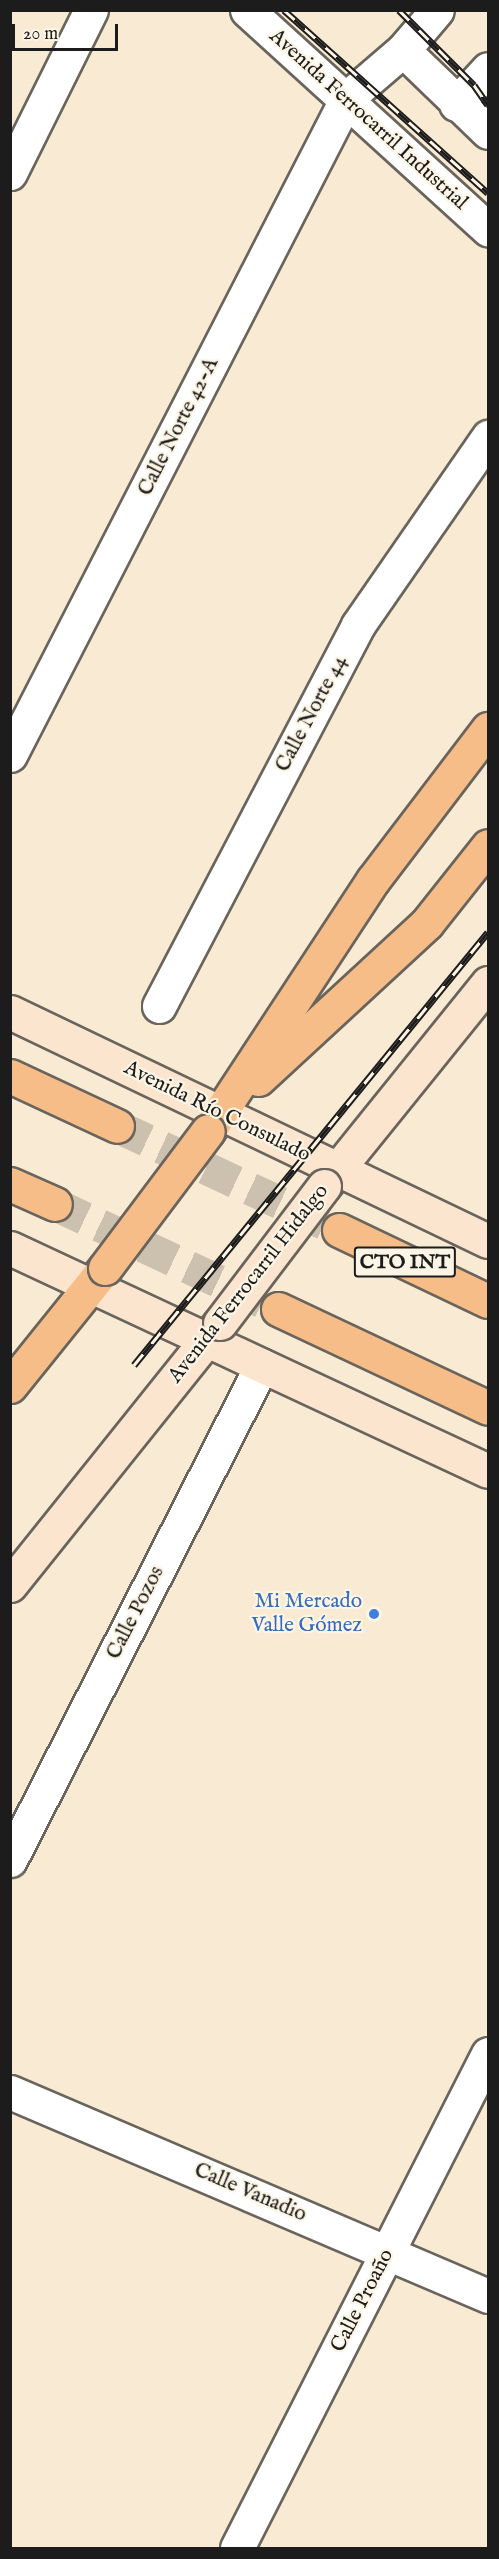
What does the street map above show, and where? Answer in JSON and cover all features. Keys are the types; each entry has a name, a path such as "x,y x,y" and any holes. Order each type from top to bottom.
{"main road":[{"path":"10,1386 98,1277 215,1122 373,880 489,729"},
{"path":"215,1122 427,922 489,846"},
{"name":"Avenida Ferrocarril Hidalgo","path":"10,1585 214,1331 330,1178 489,983"},
{"name":"Avenida Río Consulado","path":"10,1012 215,1122 330,1178 489,1241"},
{"path":"10,1076 117,1126"},
{"path":"10,1184 55,1204"},
{"name":"CTO INT","path":"339,1230 489,1301"},
{"path":"10,1248 98,1277 214,1331 262,1365 489,1471"},
{"path":"279,1310 489,1408"}],"street":[{"path":"10,173 91,10"},
{"name":"Avenida Ferrocarril Industrial","path":"248,10 489,229"},
{"path":"347,98 403,50 437,10"},
{"path":"403,50 456,104 489,132"},
{"path":"456,104 489,69"},
{"name":"Calle Norte 42-A","path":"10,755 347,98"},
{"name":"Calle Norte 44","path":"159,1006 358,625 489,437"},
{"name":"Calle Pozos","path":"10,1860 262,1365"},
{"name":"Calle Proaño","path":"237,2548 489,2054"},
{"name":"Calle Vanadio","path":"10,2092 489,2296"}],"tunnel":[{"path":"117,1126 339,1230"},
{"path":"55,1204 278,1309"}],"railway":[{"path":"284,10 488,193"},
{"path":"399,10 474,85 488,105"},
{"path":"134,1365 488,932"}],"place":[{"name":"Mi Mercado Valle Gómez","path":"374,1614"}]}
